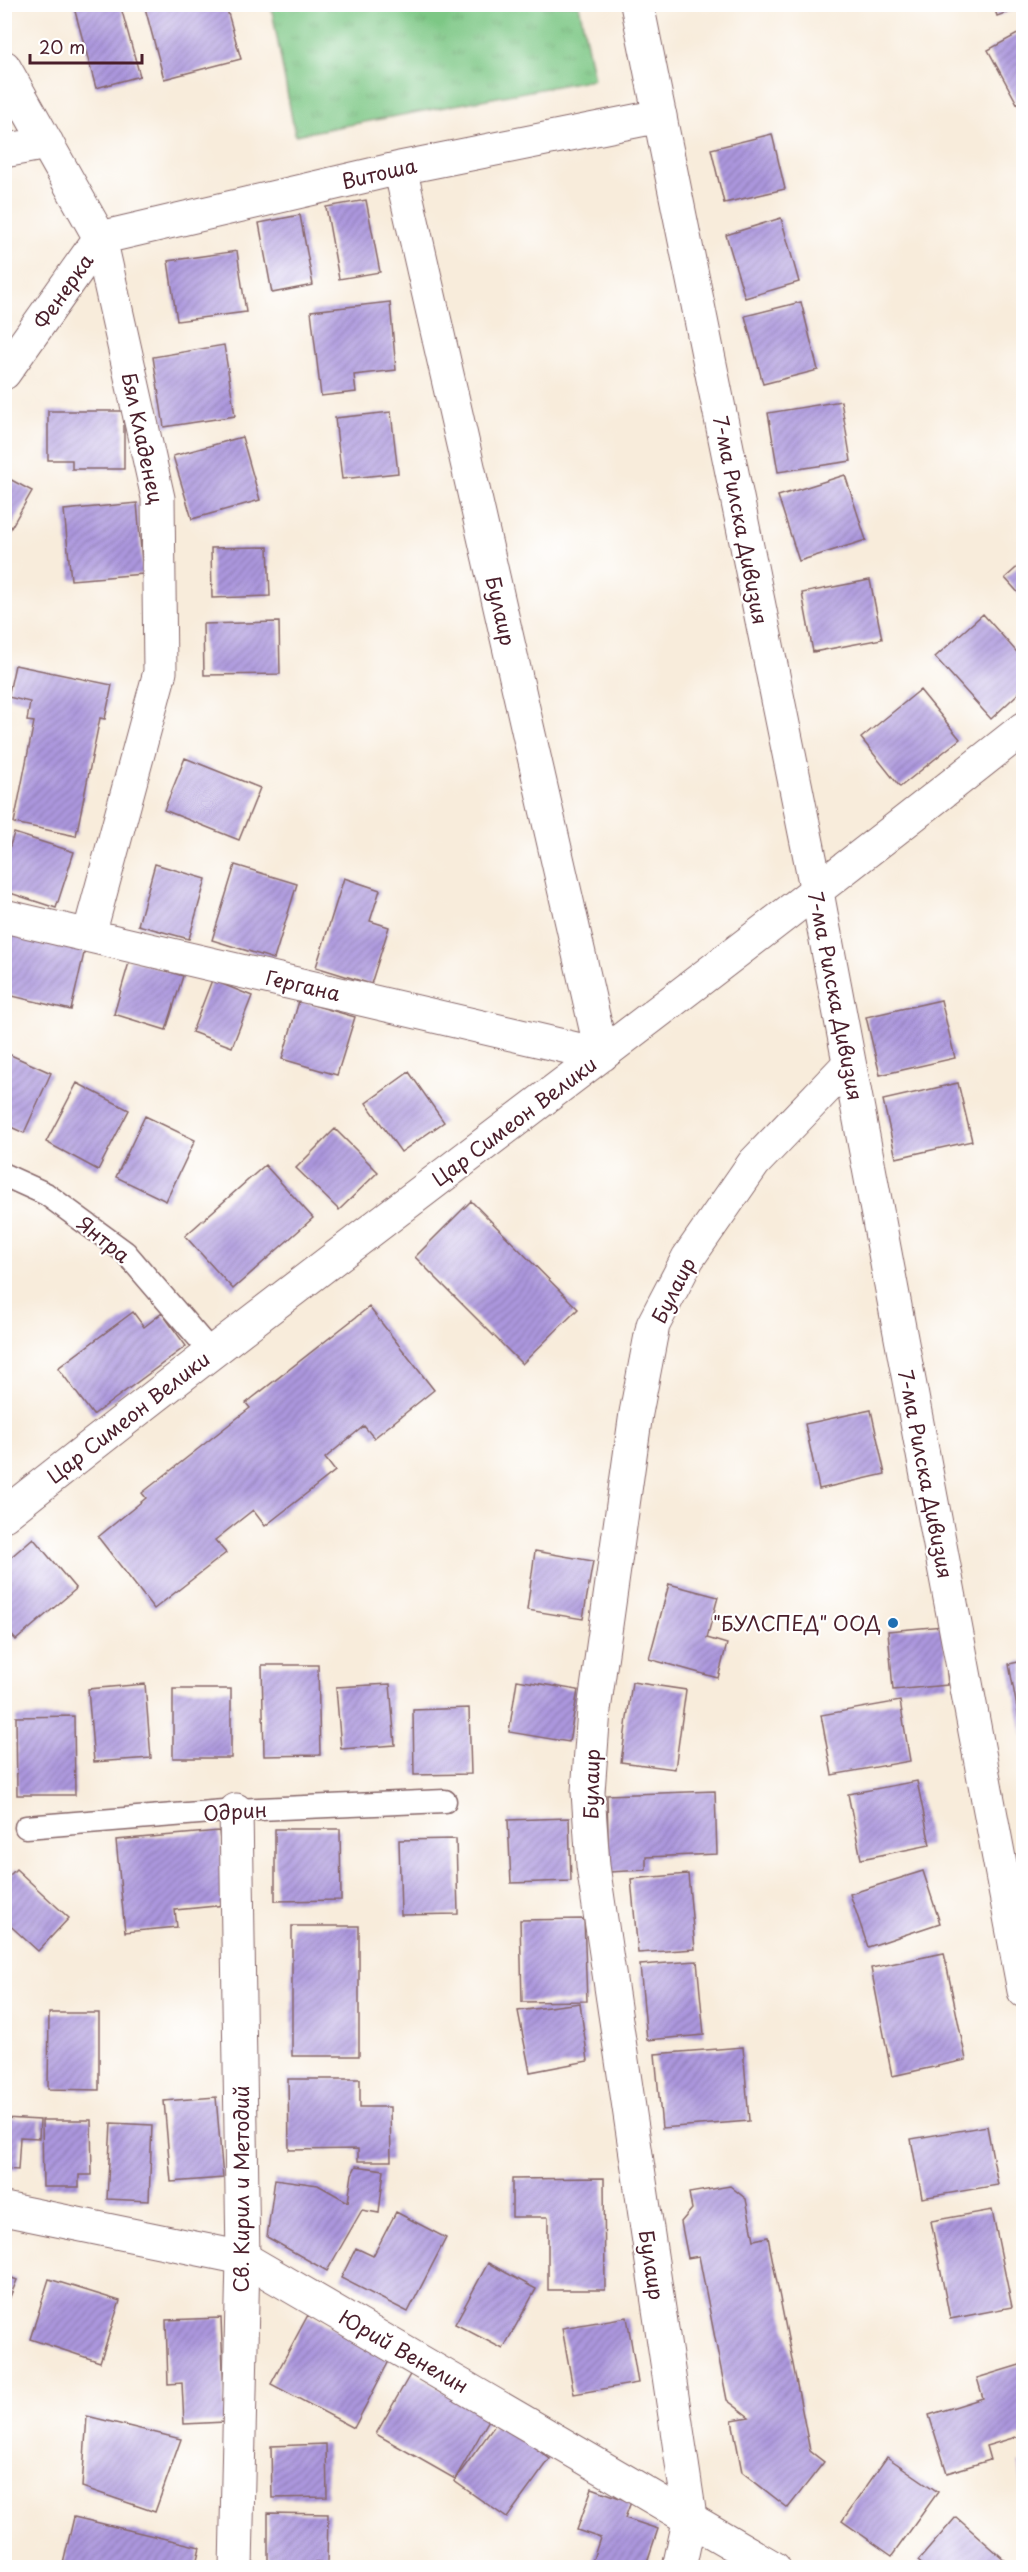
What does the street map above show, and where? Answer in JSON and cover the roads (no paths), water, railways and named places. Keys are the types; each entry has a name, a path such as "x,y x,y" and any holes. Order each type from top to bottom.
{"street":[{"name":"7-ма Рилска Дивизия","path":"638,4 817,892 1015,1904 1023,1991"},
{"name":"Бял Кладенец","path":"4,67 100,238 158,498 160,672 89,935"},
{"name":"Витоша","path":"100,238 400,168 660,116"},
{"path":"4,151 47,143"},
{"name":"Булаир","path":"400,168 602,1055"},
{"name":"Фенерка","path":"4,373 100,238"},
{"name":"Цар Симеон Велики","path":"4,1515 210,1351 817,892 1023,728"},
{"name":"Гергана","path":"4,916 602,1055"},
{"name":"Булаир","path":"680,2568 690,2517 593,1866 588,1792 594,1710 636,1413 653,1325 688,1258 754,1163 849,1064"},
{"name":"Св. Кирил и Методий","path":"236,1810 243,2258 236,2568"},
{"name":"Юрий Венелин","path":"4,2209 243,2258 774,2568"}],"lane":[{"name":"Янтра","path":"4,1175 46,1194 125,1252 210,1351"},
{"name":"Одрин","path":"26,1827 236,1810 445,1801"}],"place":[{"name":"\"БУЛСПЕД\" ООД","path":"893,1623"}]}
